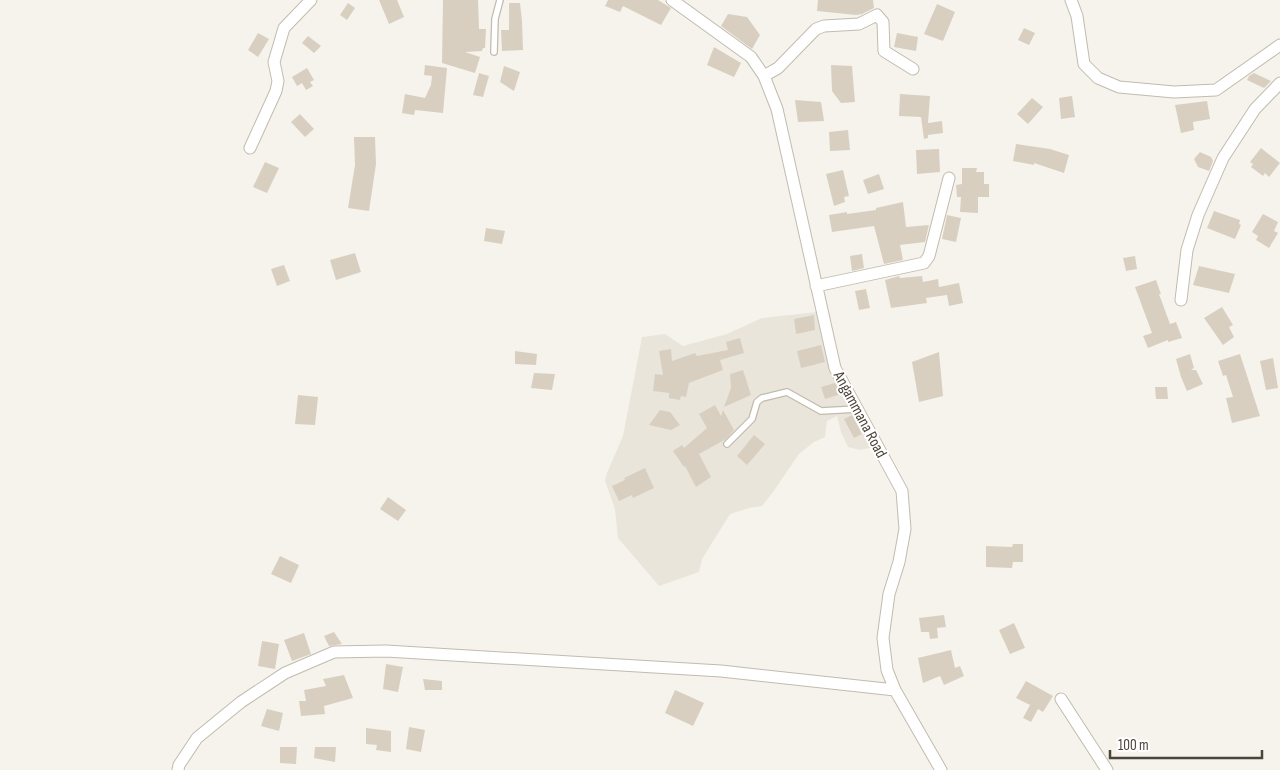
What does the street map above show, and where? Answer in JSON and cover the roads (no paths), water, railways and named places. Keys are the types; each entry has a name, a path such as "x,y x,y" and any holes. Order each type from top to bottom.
{"street":[{"path":"250,148 276,91 278,81 274,62 284,28 311,0"},
{"name":"Angammana Road","path":"672,0 750,57 764,76 778,109 835,368 902,491 905,530 899,562 889,594 883,638 887,670 895,690 941,770"},
{"path":"1070,0 1077,16 1084,64 1098,78 1119,86 1174,92 1216,90 1280,44"},
{"path":"764,76 778,68 816,29 824,26 859,24 877,15 883,22 884,51 913,69"},
{"path":"1181,300 1187,250 1198,215 1223,158 1255,109 1280,83"},
{"path":"816,286 924,263 929,256 949,178"},
{"path":"178,770 178,765 197,738 241,702 284,673 334,652 386,651 721,671 895,690"},
{"path":"1061,698 1107,770"}],"lane":[{"path":"494,52 495,18 500,0"},
{"path":"727,444 752,419 757,402 762,398 787,392 821,411 856,409"}]}
